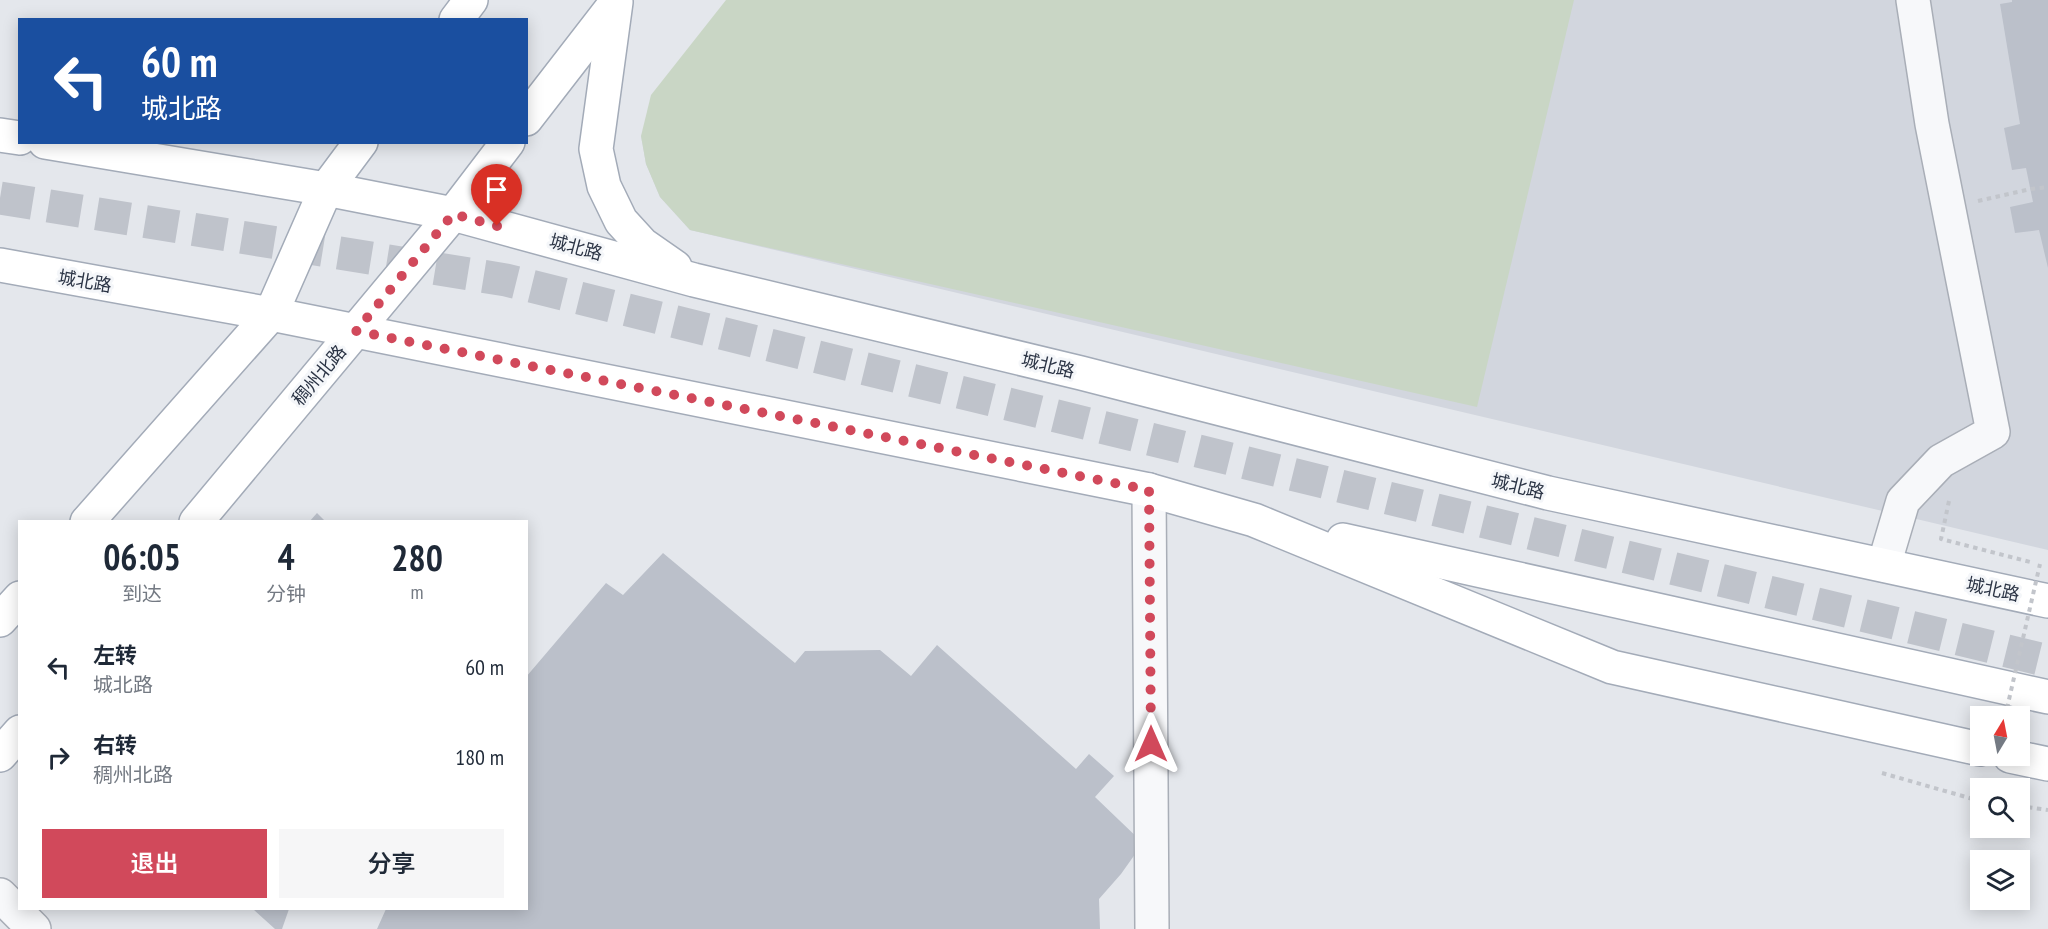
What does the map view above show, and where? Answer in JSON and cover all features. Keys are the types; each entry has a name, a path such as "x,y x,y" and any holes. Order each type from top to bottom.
{"main road":[{"path":"458,18 471,0"},
{"path":"528,116 617,1"},
{"path":"617,1 596,149 604,186 621,221 642,244 693,280"},
{"path":"0,135 18,138"},
{"name":"城北路","path":"57,144 326,189 453,214 693,280 1081,373 1548,493 2048,601"},
{"path":"89,520 272,314 326,189 360,144"},
{"name":"稠州北路","path":"198,520 453,214 506,144"},
{"name":"城北路","path":"0,266 272,314 1149,490 1254,520 1612,667 1970,747"},
{"path":"1254,520 2048,697"},
{"path":"0,620 18,600"},
{"path":"0,755 18,734"},
{"path":"2030,760 2048,764"}],"street":[{"path":"1884,565 1903,501 1941,461 1993,432 1932,124 1913,0"},
{"path":"1149,490 1152,929"},
{"path":"0,895 34,929"}],"path":[{"path":"1948,208 2048,187"},
{"path":"1941,539 2040,564 2008,706"},
{"path":"1882,773 1970,798"},
{"path":"2030,808 2048,810"}],"shaded area":[{"path":"730,0 2048,0 2048,550 690,230 660,197 646,164 641,136"}],"green space":[{"path":"726,0 1574,0 1477,407 690,230 660,197 646,164 641,136 651,95"}],"building":[{"path":"2012,0 2048,0 2048,268 2039,230 2015,233 2010,207 2033,202 2026,168 2012,170 2004,128 2020,124 2000,4 2012,2"},
{"path":"317,513 324,520 311,520"},
{"path":"663,553 795,663 805,651 880,650 911,676 937,645 1076,769 1089,754 1114,776 1095,797 1143,843 1121,874 1099,899 1100,929 377,929 386,910 528,910 528,675 606,583 623,595"},
{"path":"254,910 289,910 282,929 275,929"}],"tunnel":[{"path":"0,198 506,280 2048,661"}],"route":[{"path":"497,226 453,214 356,331 1149,490 1151,744"}]}
